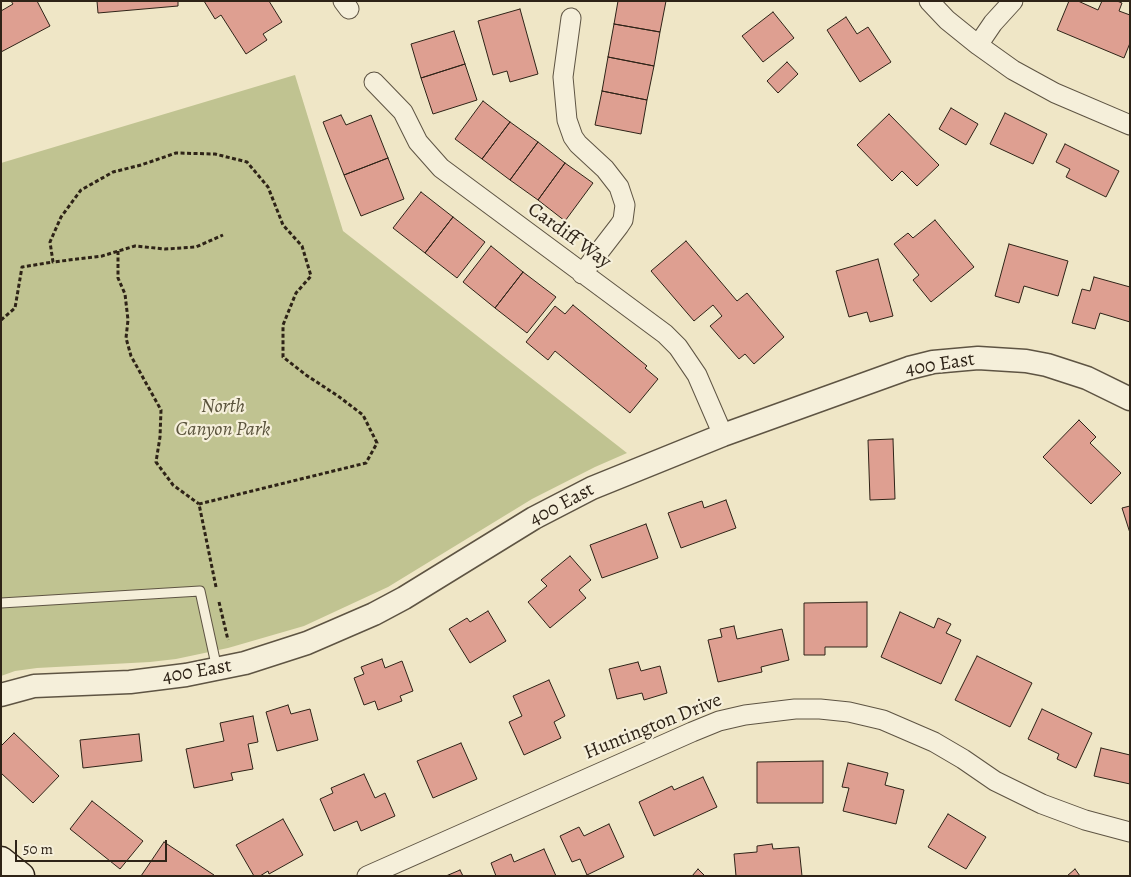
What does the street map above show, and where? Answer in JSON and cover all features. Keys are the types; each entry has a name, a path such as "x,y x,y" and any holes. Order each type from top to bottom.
{"main road":[{"path":"1,860 21,876"}],"street":[{"path":"929,1 947,20 978,45 1033,82 1130,124"},
{"path":"978,45 993,23 1013,1"},
{"path":"571,18 563,77 567,120 573,137 615,183 623,196 625,205 623,220 582,274"},
{"name":"Cardiff Way","path":"374,82 403,112 418,142 441,168 665,334 678,347 697,374 723,435"},
{"name":"400 East","path":"1,695 34,686 130,682 217,670 274,655 358,622 404,598 534,518 623,474 882,376 909,368 956,359 1002,358 1047,365 1087,378 1130,399"},
{"name":"Huntington Drive","path":"367,876 692,732 745,715 794,709 849,712 883,720 934,742 995,781 1042,804 1085,820 1130,832"}],"lane":[{"path":"1,603 200,591 217,670"}],"path":[{"path":"53,262 50,242 61,217 81,190 113,172 141,166 176,152 215,154 247,162 268,187 283,225 302,246 311,276 296,293 283,325 283,356 306,375 363,415 377,442 366,463 198,504"},
{"path":"1,320 15,308 22,267 102,256 135,246 165,249 196,247 223,235"},
{"path":"118,250 118,278 125,294 128,320 126,338 131,356 162,410 156,462 173,485 198,504 216,587"}],"green space":[{"name":"North Canyon Park","path":"295,75 343,231 627,453 532,499 388,587 304,626 228,648 176,659 37,668 15,671 1,676 1,163"}],"building":[{"path":"11,1 37,1 50,26 1,52 1,11 13,4"},
{"path":"97,1 178,1 178,6 98,13"},
{"path":"204,1 269,1 282,22 263,34 267,40 246,54 221,15 215,19"},
{"path":"618,1 666,1 660,32 614,24"},
{"path":"1069,1 1078,1 1098,10 1102,1 1122,3 1119,11 1130,15 1130,43 1124,58 1057,30"},
{"path":"520,9 538,74 510,82 507,71 493,75 478,21"},
{"path":"773,12 794,38 763,62 742,36"},
{"path":"846,17 857,34 868,27 891,62 860,82 827,30"},
{"path":"614,24 660,32 654,66 608,57"},
{"path":"454,31 465,64 421,78 411,44"},
{"path":"608,57 654,66 647,100 602,91"},
{"path":"787,62 798,74 778,93 767,81"},
{"path":"465,64 477,100 433,114 421,78"},
{"path":"602,91 647,100 641,134 595,125"},
{"path":"483,101 510,122 482,159 455,139"},
{"path":"951,108 978,124 966,145 939,129"},
{"path":"1005,113 1047,134 1033,164 990,144"},
{"path":"889,114 939,165 917,186 902,171 892,181 857,145"},
{"path":"341,115 346,125 371,115 388,158 344,175 323,122"},
{"path":"510,122 538,142 510,180 482,159"},
{"path":"538,142 565,163 538,200 510,180"},
{"path":"1065,144 1119,171 1106,197 1066,177 1070,169 1056,162"},
{"path":"388,158 404,199 361,216 344,175"},
{"path":"565,163 593,183 565,221 538,200"},
{"path":"421,192 453,217 425,253 393,228"},
{"path":"453,217 485,242 457,278 425,253"},
{"path":"935,220 974,267 931,302 913,280 919,275 894,244 908,233 913,238"},
{"path":"686,241 737,301 747,293 784,337 754,364 745,354 739,359 710,326 722,316 713,305 694,321 651,271"},
{"path":"1009,244 1068,261 1058,296 1024,286 1019,303 995,296"},
{"path":"491,246 523,272 495,308 463,282"},
{"path":"878,259 893,316 870,322 867,312 849,317 836,271"},
{"path":"523,272 556,297 527,333 495,308"},
{"path":"1094,277 1130,287 1130,322 1100,313 1095,329 1072,323 1082,289 1090,291"},
{"path":"573,305 647,366 645,368 658,379 630,413 555,351 548,360 526,342 555,306 565,314"},
{"path":"1079,420 1096,437 1090,443 1121,473 1091,504 1043,457"},
{"path":"893,439 895,499 870,500 868,440"},
{"path":"726,500 736,528 681,548 668,513 702,501 704,508"},
{"path":"1130,506 1130,533 1122,508"},
{"path":"646,524 658,558 602,578 590,545"},
{"path":"570,556 591,580 579,590 586,598 550,628 528,602 547,586 541,580"},
{"path":"867,602 867,647 825,647 825,655 804,655 804,603"},
{"path":"488,611 506,641 470,663 449,629 467,618 470,622"},
{"path":"900,612 934,628 938,618 951,624 946,633 961,640 941,684 881,657"},
{"path":"734,626 737,639 782,629 789,660 761,667 762,672 718,682 708,640 722,637 720,629"},
{"path":"977,656 1032,683 1010,727 955,700"},
{"path":"382,659 385,668 402,661 413,691 400,696 402,701 378,710 375,701 364,705 354,678 364,674 361,667"},
{"path":"638,662 641,671 660,666 667,693 644,700 642,693 617,699 609,669"},
{"path":"549,680 565,716 554,722 561,738 524,755 509,722 522,716 513,696"},
{"path":"288,705 291,714 310,709 318,740 277,751 266,712"},
{"path":"1042,709 1092,733 1076,768 1057,759 1059,754 1028,739"},
{"path":"253,716 258,742 248,744 253,769 231,773 233,780 194,788 186,749 224,741 220,723"},
{"path":"14,733 59,776 33,803 1,773 1,746"},
{"path":"139,734 142,761 83,768 80,740"},
{"path":"461,743 477,779 433,798 417,761"},
{"path":"1101,748 1130,755 1130,784 1094,776"},
{"path":"823,761 823,803 757,803 757,762"},
{"path":"848,763 888,773 885,785 904,790 896,824 843,811 849,788 842,787"},
{"path":"364,774 375,798 385,793 395,816 361,831 357,821 334,831 320,799 333,793 331,788"},
{"path":"703,777 717,807 654,836 639,802 672,786 674,790"},
{"path":"92,801 143,841 120,869 70,829"},
{"path":"948,814 986,837 966,869 928,847"},
{"path":"283,819 303,855 269,874 268,871 260,876 254,876 236,845"},
{"path":"609,824 624,857 587,875 580,859 572,862 560,836 579,827 584,836"},
{"path":"164,842 214,875 214,876 141,876"},
{"path":"772,844 773,849 799,847 802,876 736,876 734,854 757,852 757,846"},
{"path":"544,849 556,876 496,876 491,863 511,854 514,862"},
{"path":"698,869 705,876 692,876"},
{"path":"1075,869 1080,876 1067,876"},
{"path":"460,870 463,876 446,876"}]}
